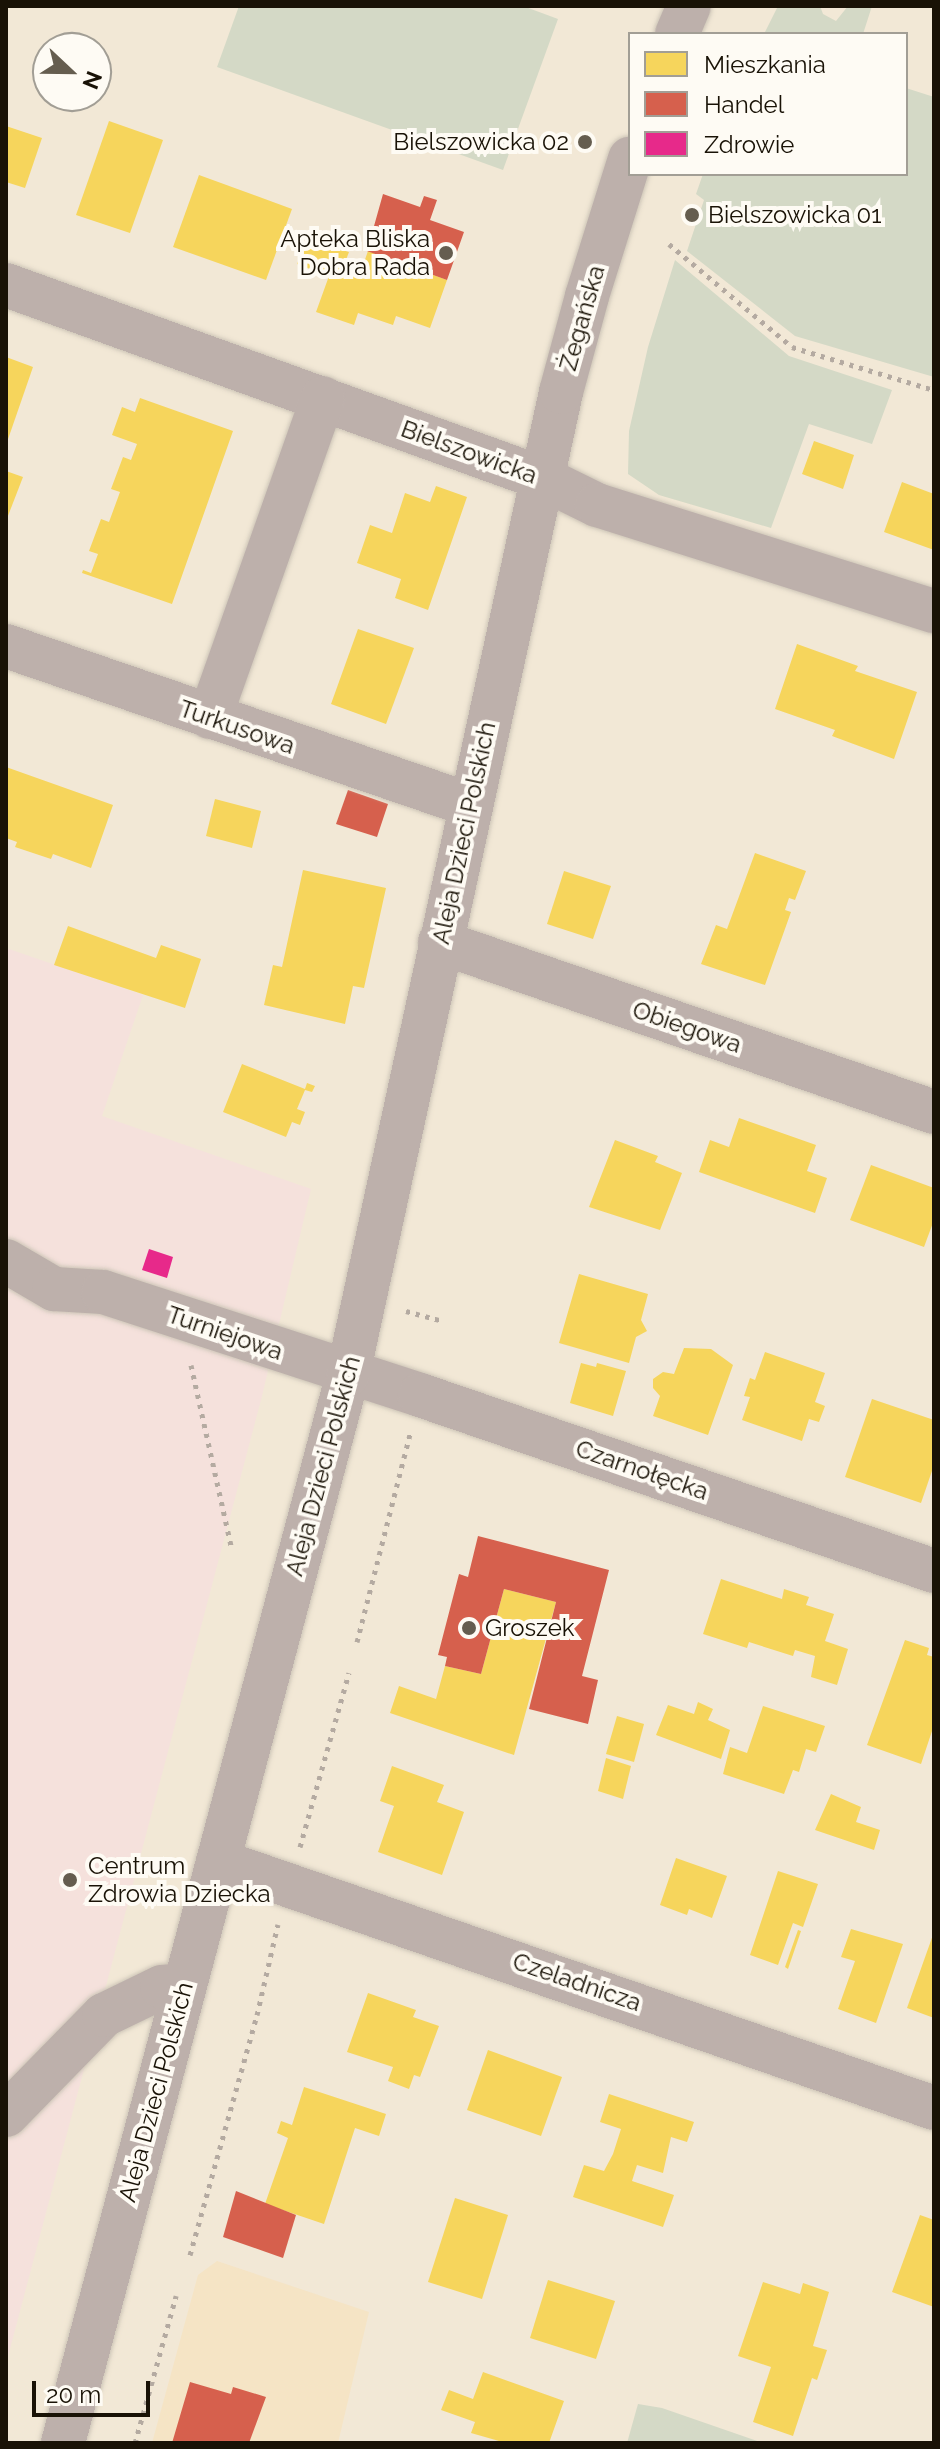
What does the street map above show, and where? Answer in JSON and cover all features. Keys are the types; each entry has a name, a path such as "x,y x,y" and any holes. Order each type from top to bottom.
{"street":[{"path":"678,32 689,6"},
{"name":"Żegańska","path":"544,479 587,296 628,165"},
{"name":"Bielszowicka","path":"6,285 544,479 597,505 934,611"},
{"path":"210,717 323,398"},
{"name":"Aleja Dzieci Polskich","path":"63,2443 348,1374 470,805 544,479"},
{"name":"Turkusowa","path":"6,646 470,805"},
{"name":"Obiegowa","path":"440,942 934,1112"},
{"name":"Turniejowa","path":"10,1262 54,1289 103,1292 348,1374"},
{"name":"Czarnołęcka","path":"348,1374 420,1395 934,1571"},
{"name":"Czeladnicza","path":"218,1861 934,2108"},
{"path":"6,2115 104,2015 162,1987 184,1985"}],"path":[{"path":"669,244 792,347 934,390"},
{"path":"406,1311 440,1320"},
{"path":"181,1318 231,1546"},
{"path":"357,1642 411,1430"},
{"path":"299,1852 349,1673"},
{"path":"190,2255 257,2015 281,1912"},
{"path":"135,2443 176,2296"}],"shaded area":[{"name":"Centrum Zdrowia Dziecka","path":"6,948 143,995 102,1116 311,1189 262,1396 6,2364"},
{"path":"217,2261 369,2312 338,2443 152,2443 198,2275"}],"green space":[{"path":"239,6 523,6 558,19 503,170 217,67"},
{"path":"778,6 820,6 823,14 836,21 848,6 872,6 864,32 765,32"},
{"path":"908,89 934,97 934,377 795,336 687,251 704,200 696,194 702,176 908,176"},
{"path":"675,260 789,356 892,390 872,444 809,424 771,528 659,495 628,474 629,431 648,347"},
{"path":"638,2404 662,2408 763,2443 627,2443"}],"building: Mieszkania":[{"path":"109,121 163,140 130,233 76,215"},
{"path":"6,126 42,138 25,188 6,182"},
{"path":"199,175 292,209 266,280 173,247"},
{"path":"309,231 342,242 339,249 349,252 344,265 361,271 368,251 447,280 430,328 396,316 393,325 358,313 354,325 316,312 329,276 297,264"},
{"path":"6,357 33,367 6,445"},
{"path":"140,398 233,431 172,604 82,573 83,570 91,573 98,554 89,551 101,519 109,522 120,492 111,489 123,457 131,460 137,444 112,435 122,407 135,412"},
{"path":"814,441 854,455 843,489 802,474"},
{"path":"6,471 23,477 6,521"},
{"path":"902,482 934,494 934,550 884,532"},
{"path":"436,486 467,497 428,610 395,598 401,579 357,563 370,525 392,533 405,493 430,502"},
{"path":"358,629 414,648 386,724 331,704"},
{"path":"797,644 858,666 855,671 917,692 894,759 832,736 835,730 775,709"},
{"path":"6,767 113,805 91,868 53,854 51,859 15,847 17,842 6,838"},
{"path":"215,799 261,811 252,848 206,836"},
{"path":"755,853 806,871 795,900 789,898 785,910 791,912 765,985 701,964 716,925 727,929"},
{"path":"303,870 386,888 364,988 353,986 345,1024 264,1005 273,965 282,967"},
{"path":"564,871 611,886 593,939 547,924"},
{"path":"68,926 156,958 161,945 201,959 185,1008 54,965"},
{"path":"242,1064 305,1089 307,1083 315,1086 312,1092 305,1090 297,1109 305,1112 300,1125 292,1122 286,1137 223,1112"},
{"path":"739,1118 816,1145 807,1171 827,1178 815,1213 699,1172 710,1140 729,1147"},
{"path":"615,1140 658,1156 655,1162 682,1173 660,1230 589,1207"},
{"path":"871,1165 934,1188 934,1220 924,1247 850,1220"},
{"path":"579,1274 648,1294 641,1320 647,1331 636,1337 629,1363 559,1343"},
{"path":"684,1348 711,1349 733,1365 708,1435 653,1416 660,1396 653,1388 653,1379 663,1372 674,1374"},
{"path":"765,1352 825,1373 815,1402 825,1406 819,1422 809,1419 802,1441 742,1420 750,1397 744,1396 750,1378 755,1380"},
{"path":"581,1363 596,1367 597,1363 626,1371 613,1416 570,1403"},
{"path":"872,1399 934,1420 934,1465 921,1503 845,1477"},
{"path":"721,1579 782,1599 784,1589 809,1597 806,1605 834,1614 825,1641 848,1649 837,1685 811,1677 815,1656 795,1650 793,1656 749,1642 747,1648 703,1634"},
{"path":"504,1589 556,1602 514,1755 390,1713 399,1686 436,1699 445,1666 481,1674"},
{"path":"905,1640 929,1648 927,1655 934,1657 934,1725 921,1764 867,1745"},
{"path":"698,1702 713,1709 708,1720 730,1730 721,1759 656,1735 668,1705 694,1714"},
{"path":"763,1706 825,1726 816,1752 806,1749 799,1772 793,1770 784,1794 723,1774 730,1747 747,1753"},
{"path":"617,1716 644,1724 634,1762 606,1754"},
{"path":"606,1758 631,1766 623,1799 598,1791"},
{"path":"392,1766 444,1785 437,1802 464,1812 442,1875 378,1852 394,1806 380,1801"},
{"path":"831,1794 861,1807 856,1822 880,1830 874,1850 815,1830"},
{"path":"676,1858 727,1876 712,1918 689,1909 687,1915 660,1905"},
{"path":"778,1871 818,1884 803,1927 793,1923 778,1965 750,1955"},
{"path":"851,1929 903,1944 876,2023 838,2009 855,1961 841,1957"},
{"path":"798,1930 801,1931 788,1969 785,1967"},
{"path":"934,1932 934,2018 907,2008"},
{"path":"368,1993 416,2010 413,2017 439,2026 420,2077 414,2075 409,2089 388,2081 393,2067 347,2052"},
{"path":"488,2050 562,2077 541,2136 467,2110"},
{"path":"304,2087 386,2114 379,2136 355,2128 324,2224 265,2204 288,2138 277,2133 281,2121 292,2125"},
{"path":"609,2094 694,2122 687,2142 671,2137 663,2173 637,2165 632,2181 674,2195 663,2227 573,2197 584,2165 604,2171 613,2154 621,2129 600,2122"},
{"path":"455,2198 508,2215 482,2299 428,2282"},
{"path":"920,2215 934,2220 934,2307 892,2292"},
{"path":"548,2280 615,2301 596,2359 530,2338"},
{"path":"763,2282 800,2294 803,2283 829,2292 813,2346 827,2350 817,2380 812,2378 793,2436 753,2422 771,2367 738,2356"},
{"path":"483,2372 564,2401 549,2443 506,2443 471,2433 475,2422 441,2410 449,2390 473,2399"}],"building: Handel":[{"path":"383,194 420,207 424,196 437,200 430,220 464,232 447,280 367,251"},
{"path":"348,790 388,804 377,837 336,824"},
{"name":"Groszek","path":"478,1536 609,1570 582,1676 598,1680 588,1724 529,1709 556,1602 504,1589 481,1674 445,1666 447,1657 438,1655 459,1574 468,1577"},
{"path":"236,2191 296,2215 283,2258 223,2237"},
{"path":"190,2382 231,2394 233,2387 266,2397 249,2443 172,2443"}],"building: Zdrowie":[{"path":"149,1249 173,1257 167,1278 142,1270"}],"place":[{"name":"Bielszowicka 02","path":"585,142"},
{"name":"Bielszowicka 01","path":"692,215"},
{"name":"Apteka Bliska Dobra Rada","path":"446,253"},
{"name":"Groszek","path":"469,1628"},
{"name":"Centrum Zdrowia Dziecka","path":"70,1880"}]}
